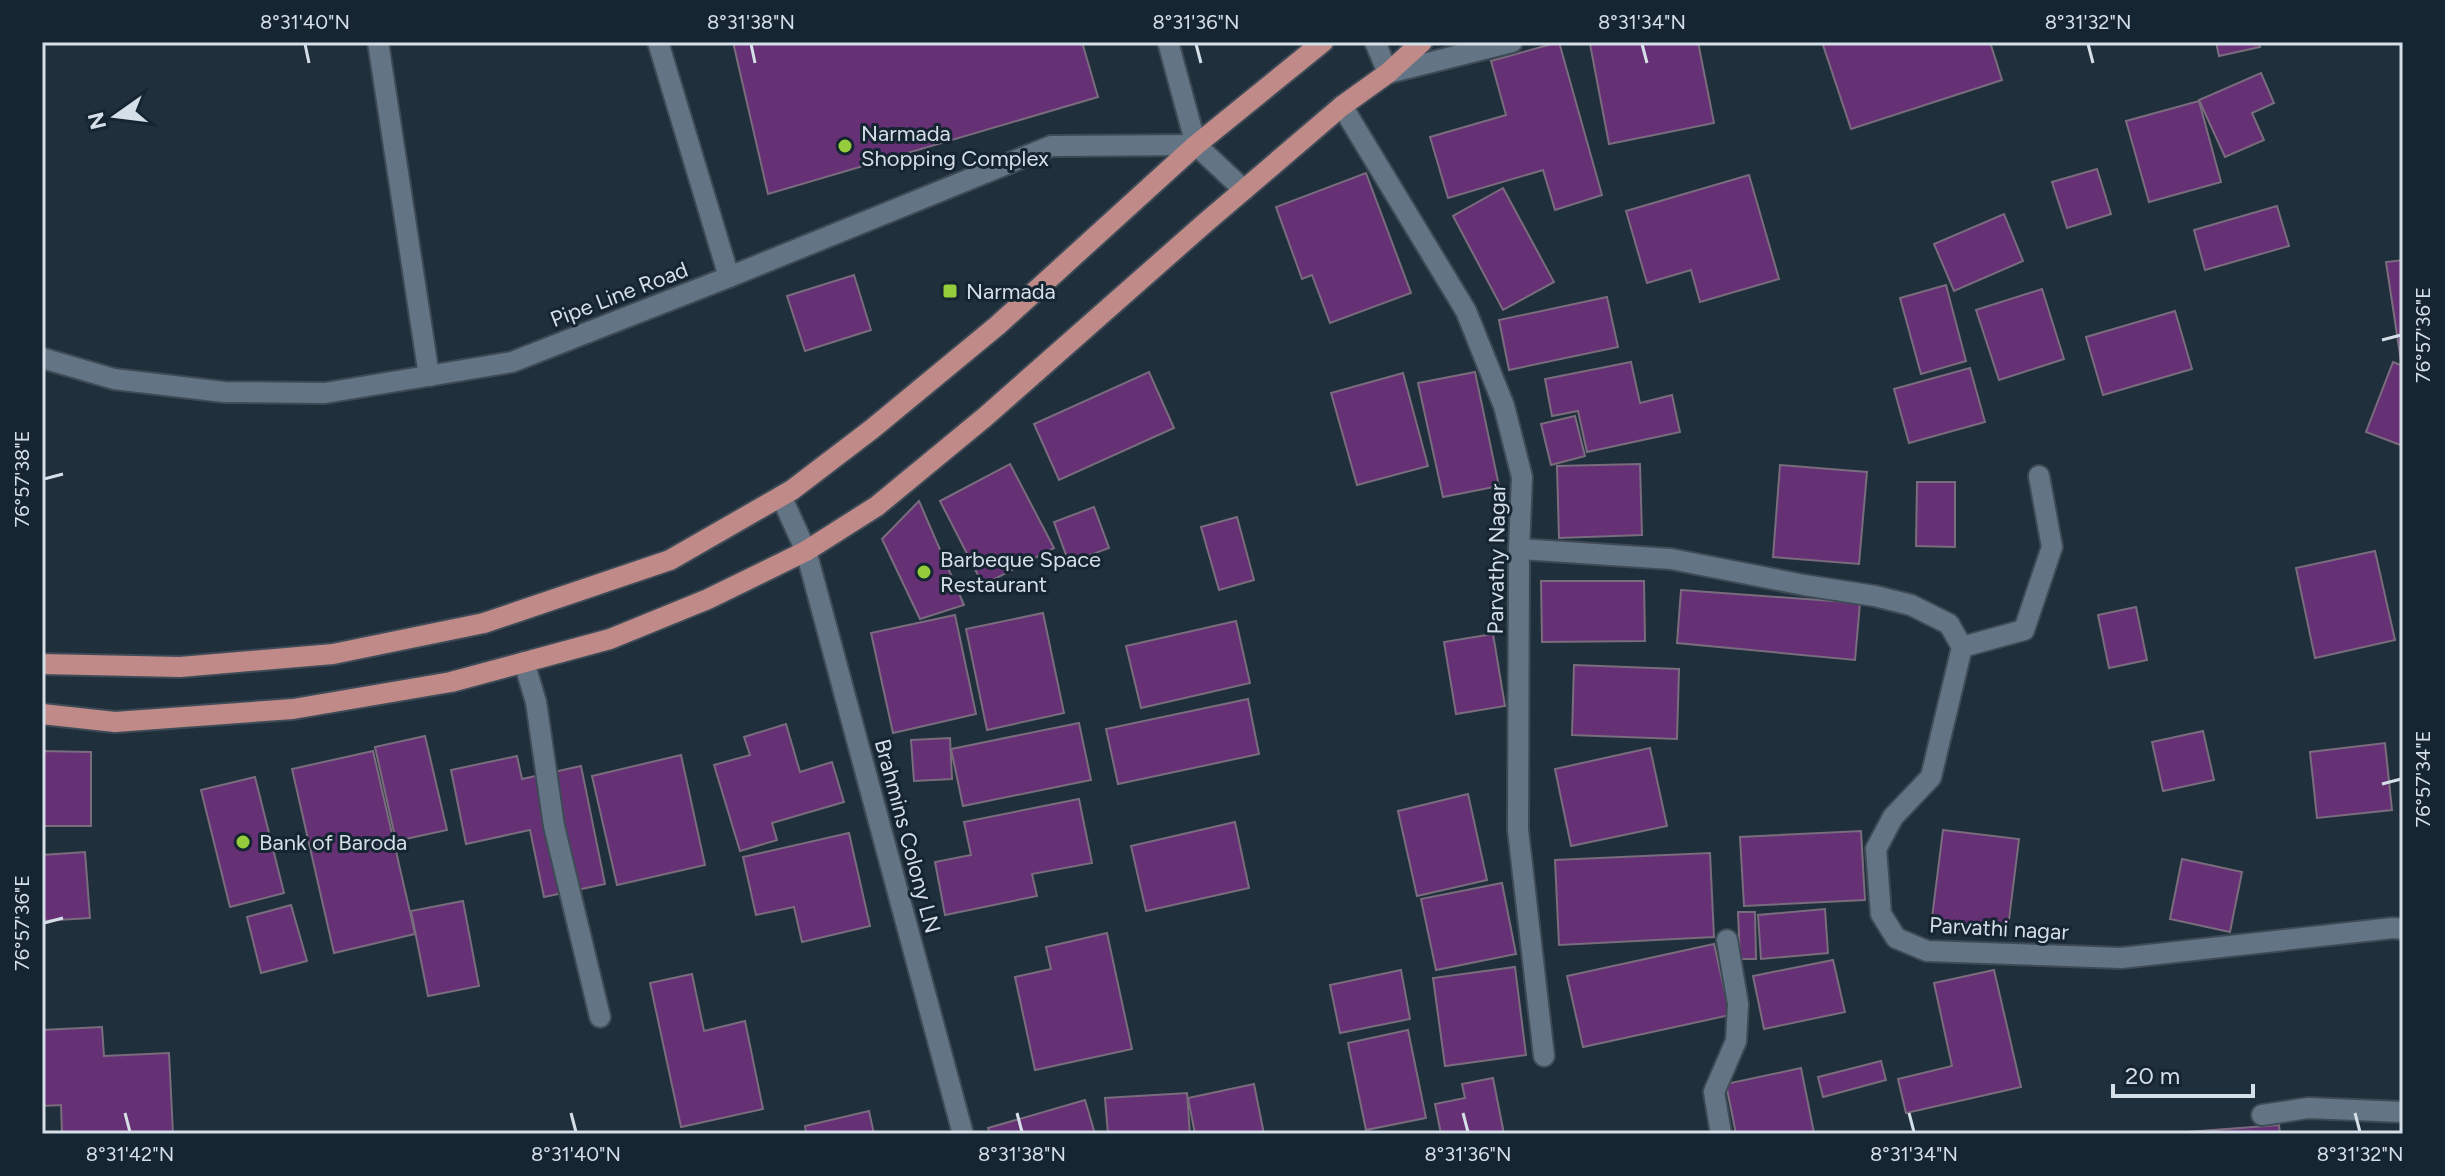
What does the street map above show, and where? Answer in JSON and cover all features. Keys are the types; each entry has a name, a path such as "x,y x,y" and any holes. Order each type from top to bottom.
{"main road":[{"path":"42,664 180,667 333,654 484,623 670,560 781,496 872,429 998,325 1196,145 1323,42"},
{"path":"42,714 115,722 293,709 451,682 610,639 708,599 806,551 877,506 985,417 1342,106 1388,73 1422,42"}],"street":[{"path":"378,42 429,376"},
{"path":"658,42 729,277"},
{"path":"1168,42 1196,145 1244,190"},
{"path":"1375,42 1388,73 1512,42"},
{"name":"Parvathy Nagar","path":"1342,106 1466,311 1504,406 1522,477 1518,830 1544,1056"},
{"name":"Pipe Line Road","path":"42,358 114,379 224,392 325,393 512,362 1051,146 1196,145"},
{"path":"1519,549 1671,559 1875,596 1911,605 1949,624 1962,647 2024,630 2052,547 2039,476"},
{"name":"Brahmins Colony LN","path":"781,496 806,551 963,1134"},
{"name":"Parvathi nagar","path":"1962,647 1931,777 1893,817 1876,849 1881,914 1896,938 1927,951 2121,958 2403,929"},
{"path":"524,662 536,702 554,826 600,1017"},
{"path":"1721,1134 1714,1092 1736,1041 1738,1004 1727,940"},
{"path":"2262,1115 2308,1108 2403,1112"}],"building":[{"name":"Narmada Shopping Complex","path":"733,42 1082,42 1098,97 768,194"},
{"path":"1559,42 1602,195 1555,210 1543,170 1448,198 1430,137 1506,115 1491,61"},
{"path":"1698,42 1714,123 1609,144 1590,44"},
{"path":"1822,42 1990,42 2002,80 1851,129"},
{"path":"2216,42 2259,42 2260,47 2219,56"},
{"path":"2261,73 2274,103 2252,113 2264,140 2225,157 2199,100"},
{"path":"2199,101 2221,182 2149,202 2126,121"},
{"path":"2097,169 2111,214 2067,228 2052,182"},
{"path":"1366,173 1411,293 1330,323 1312,275 1302,279 1276,207"},
{"path":"1749,175 1779,279 1700,302 1691,270 1647,283 1626,211"},
{"path":"1503,188 1554,282 1503,310 1453,216"},
{"path":"2277,206 2289,246 2205,270 2194,230"},
{"path":"2004,214 2023,261 1954,291 1934,244"},
{"path":"2403,260 2403,360 2401,361 2386,262"},
{"path":"854,275 871,330 805,351 787,296"},
{"path":"1946,285 1966,361 1921,374 1900,298"},
{"path":"2042,289 2064,359 1999,380 1976,310"},
{"path":"1607,297 1618,347 1509,370 1499,320"},
{"path":"2175,311 2192,369 2103,395 2086,337"},
{"path":"1631,362 1640,403 1672,395 1680,432 1587,452 1578,411 1552,416 1545,379"},
{"path":"2393,362 2403,366 2403,446 2366,432"},
{"path":"1970,368 1985,422 1909,443 1894,389"},
{"path":"1149,372 1174,428 1059,480 1034,424"},
{"path":"1475,372 1499,486 1443,497 1418,383"},
{"path":"1403,373 1428,466 1357,485 1331,393"},
{"path":"1575,416 1585,456 1551,465 1541,424"},
{"path":"1010,464 1054,548 983,585 940,501"},
{"path":"1640,464 1642,535 1559,538 1557,466"},
{"path":"1780,465 1867,472 1859,564 1773,557"},
{"path":"1917,482 1955,482 1955,547 1916,546"},
{"name":"Barbeque Space Restaurant","path":"919,501 964,605 920,619 882,539"},
{"path":"1094,507 1109,548 1069,563 1054,522"},
{"path":"1237,517 1254,580 1219,590 1201,527"},
{"path":"2375,551 2395,640 2315,658 2296,568"},
{"path":"1541,581 1644,581 1645,641 1542,642"},
{"path":"1681,590 1860,603 1855,660 1677,643"},
{"path":"2136,607 2147,660 2109,668 2098,615"},
{"path":"1043,613 1064,713 987,730 966,629"},
{"path":"955,615 976,714 893,733 871,633"},
{"path":"1236,621 1250,683 1141,708 1126,646"},
{"path":"1493,634 1505,706 1456,714 1444,642"},
{"path":"1574,665 1679,669 1677,739 1572,735"},
{"path":"1248,699 1259,754 1118,784 1106,729"},
{"path":"1079,723 1091,780 963,806 951,749"},
{"path":"786,724 800,772 832,762 844,802 772,823 777,840 740,851 714,765 750,755 744,737"},
{"path":"2203,731 2214,780 2163,791 2152,742"},
{"path":"425,736 447,830 396,841 375,747"},
{"path":"950,738 952,779 914,781 911,740"},
{"path":"2385,743 2392,810 2317,818 2310,752"},
{"path":"1650,748 1667,826 1571,846 1555,769"},
{"path":"42,751 91,752 91,826 42,826"},
{"path":"373,751 415,934 334,953 292,769"},
{"path":"681,755 705,865 617,885 592,776"},
{"path":"517,756 522,779 581,766 605,884 544,897 530,830 466,844 451,770"},
{"name":"Bank of Baroda","path":"255,777 284,893 230,907 201,790"},
{"path":"1468,794 1487,880 1417,896 1398,811"},
{"path":"1079,799 1092,863 1032,874 1037,896 945,915 935,862 971,855 964,822"},
{"path":"1235,822 1249,888 1146,911 1131,846"},
{"path":"1943,830 2019,839 2007,936 1931,926"},
{"path":"1861,831 1865,900 1744,906 1740,837"},
{"path":"849,833 870,926 802,942 794,907 756,915 743,857"},
{"path":"85,852 90,918 42,921 42,855"},
{"path":"1710,853 1714,937 1559,945 1555,860"},
{"path":"2182,859 2242,872 2230,932 2170,919"},
{"path":"1502,883 1516,954 1436,970 1421,899"},
{"path":"463,901 479,986 428,996 411,911"},
{"path":"291,905 307,961 261,973 247,917"},
{"path":"1825,909 1828,953 1761,959 1758,915"},
{"path":"1738,912 1755,912 1756,959 1740,959"},
{"path":"1107,933 1132,1049 1035,1070 1015,977 1051,969 1046,947"},
{"path":"1714,944 1730,1015 1583,1047 1567,976"},
{"path":"1833,960 1845,1012 1764,1029 1753,976"},
{"path":"1515,967 1526,1055 1445,1066 1433,978"},
{"path":"1401,970 1410,1019 1340,1033 1330,985"},
{"path":"1994,970 2021,1087 1906,1113 1898,1079 1952,1066 1934,983"},
{"path":"692,974 704,1031 745,1021 763,1109 681,1127 650,983"},
{"path":"102,1027 104,1056 169,1053 173,1134 62,1134 61,1105 42,1106 42,1030"},
{"path":"1408,1030 1426,1118 1366,1130 1348,1043"},
{"path":"1881,1061 1886,1080 1823,1097 1818,1077"},
{"path":"1801,1068 1814,1133 1736,1134 1726,1084"},
{"path":"1493,1078 1504,1134 1441,1134 1435,1104 1465,1098 1462,1084"},
{"path":"1254,1084 1264,1134 1195,1134 1188,1098"},
{"path":"1187,1093 1190,1134 1108,1134 1105,1098"},
{"path":"1085,1100 1095,1134 990,1134 988,1128"},
{"path":"869,1111 874,1134 806,1134 805,1126"},
{"path":"2279,1125 2280,1134 2187,1134 2187,1132"}],"place":[{"name":"Narmada Shopping Complex","path":"845,146"},
{"name":"Narmada","path":"950,291"},
{"name":"Barbeque Space Restaurant","path":"924,572"},
{"name":"Bank of Baroda","path":"243,842"}]}
